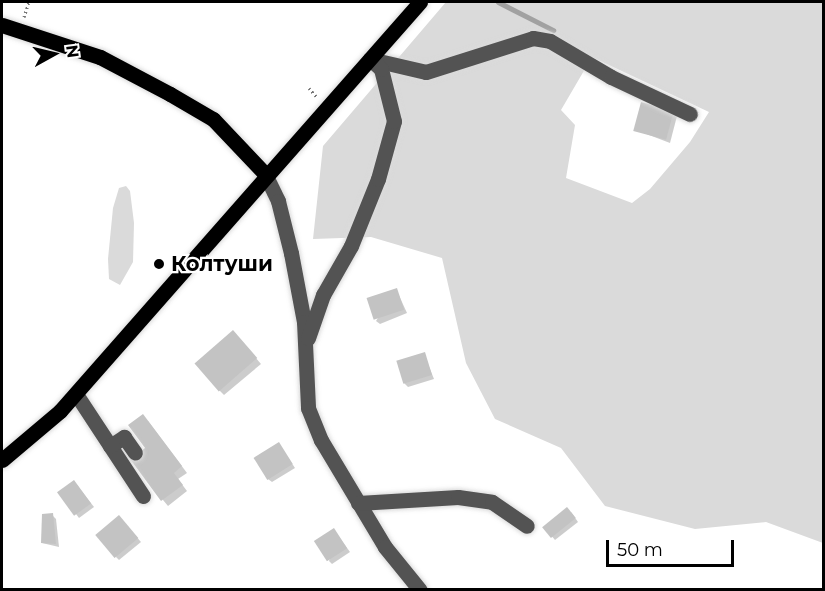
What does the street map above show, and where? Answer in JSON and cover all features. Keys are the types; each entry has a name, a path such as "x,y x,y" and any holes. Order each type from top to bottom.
{"main road":[{"path":"2,460 34,435 75,394 265,174 420,2"},
{"path":"2,25 100,57 170,94 213,119 265,174"}],"street":[{"path":"370,58 426,72 533,38 550,41 611,77 690,114"},
{"path":"305,344 322,296 351,246 378,179 394,122 381,69 370,58"},
{"path":"265,174 278,201 289,242 305,344 308,408 321,440 385,547 420,590"},
{"path":"75,394 143,496"},
{"path":"110,446 123,437 135,453"},
{"path":"358,503 458,497 492,502 527,526"}],"shaded area":[{"path":"446,2 823,2 823,543 766,522 695,529 605,506 561,448 495,419 466,363 442,258 371,237 313,239 323,146","holes":["592,57 709,112 690,142 650,189 632,203 566,178 575,125 561,110"]},
{"path":"126,186 130,191 134,223 133,262 120,285 109,279 108,259 113,208 119,188"}],"building":[{"path":"641,102 674,111 666,140 633,131"},
{"path":"397,288 404,310 374,320 367,298"},
{"path":"233,330 257,358 219,391 195,363"},
{"path":"425,352 432,375 403,384 396,361"},
{"path":"143,414 182,466 174,473 183,485 161,501 130,459 145,448 128,425"},
{"path":"279,442 293,464 267,480 254,458"},
{"path":"74,480 91,503 74,516 57,492"},
{"path":"567,507 576,518 551,538 542,527"},
{"path":"53,513 56,544 41,543 42,514"},
{"path":"119,515 138,538 115,558 95,535"},
{"path":"334,528 347,548 327,561 314,541"}],"waterway":[{"path":"498,2 553,30"}],"place":[{"name":"Колтуши","path":"159,264"}]}
